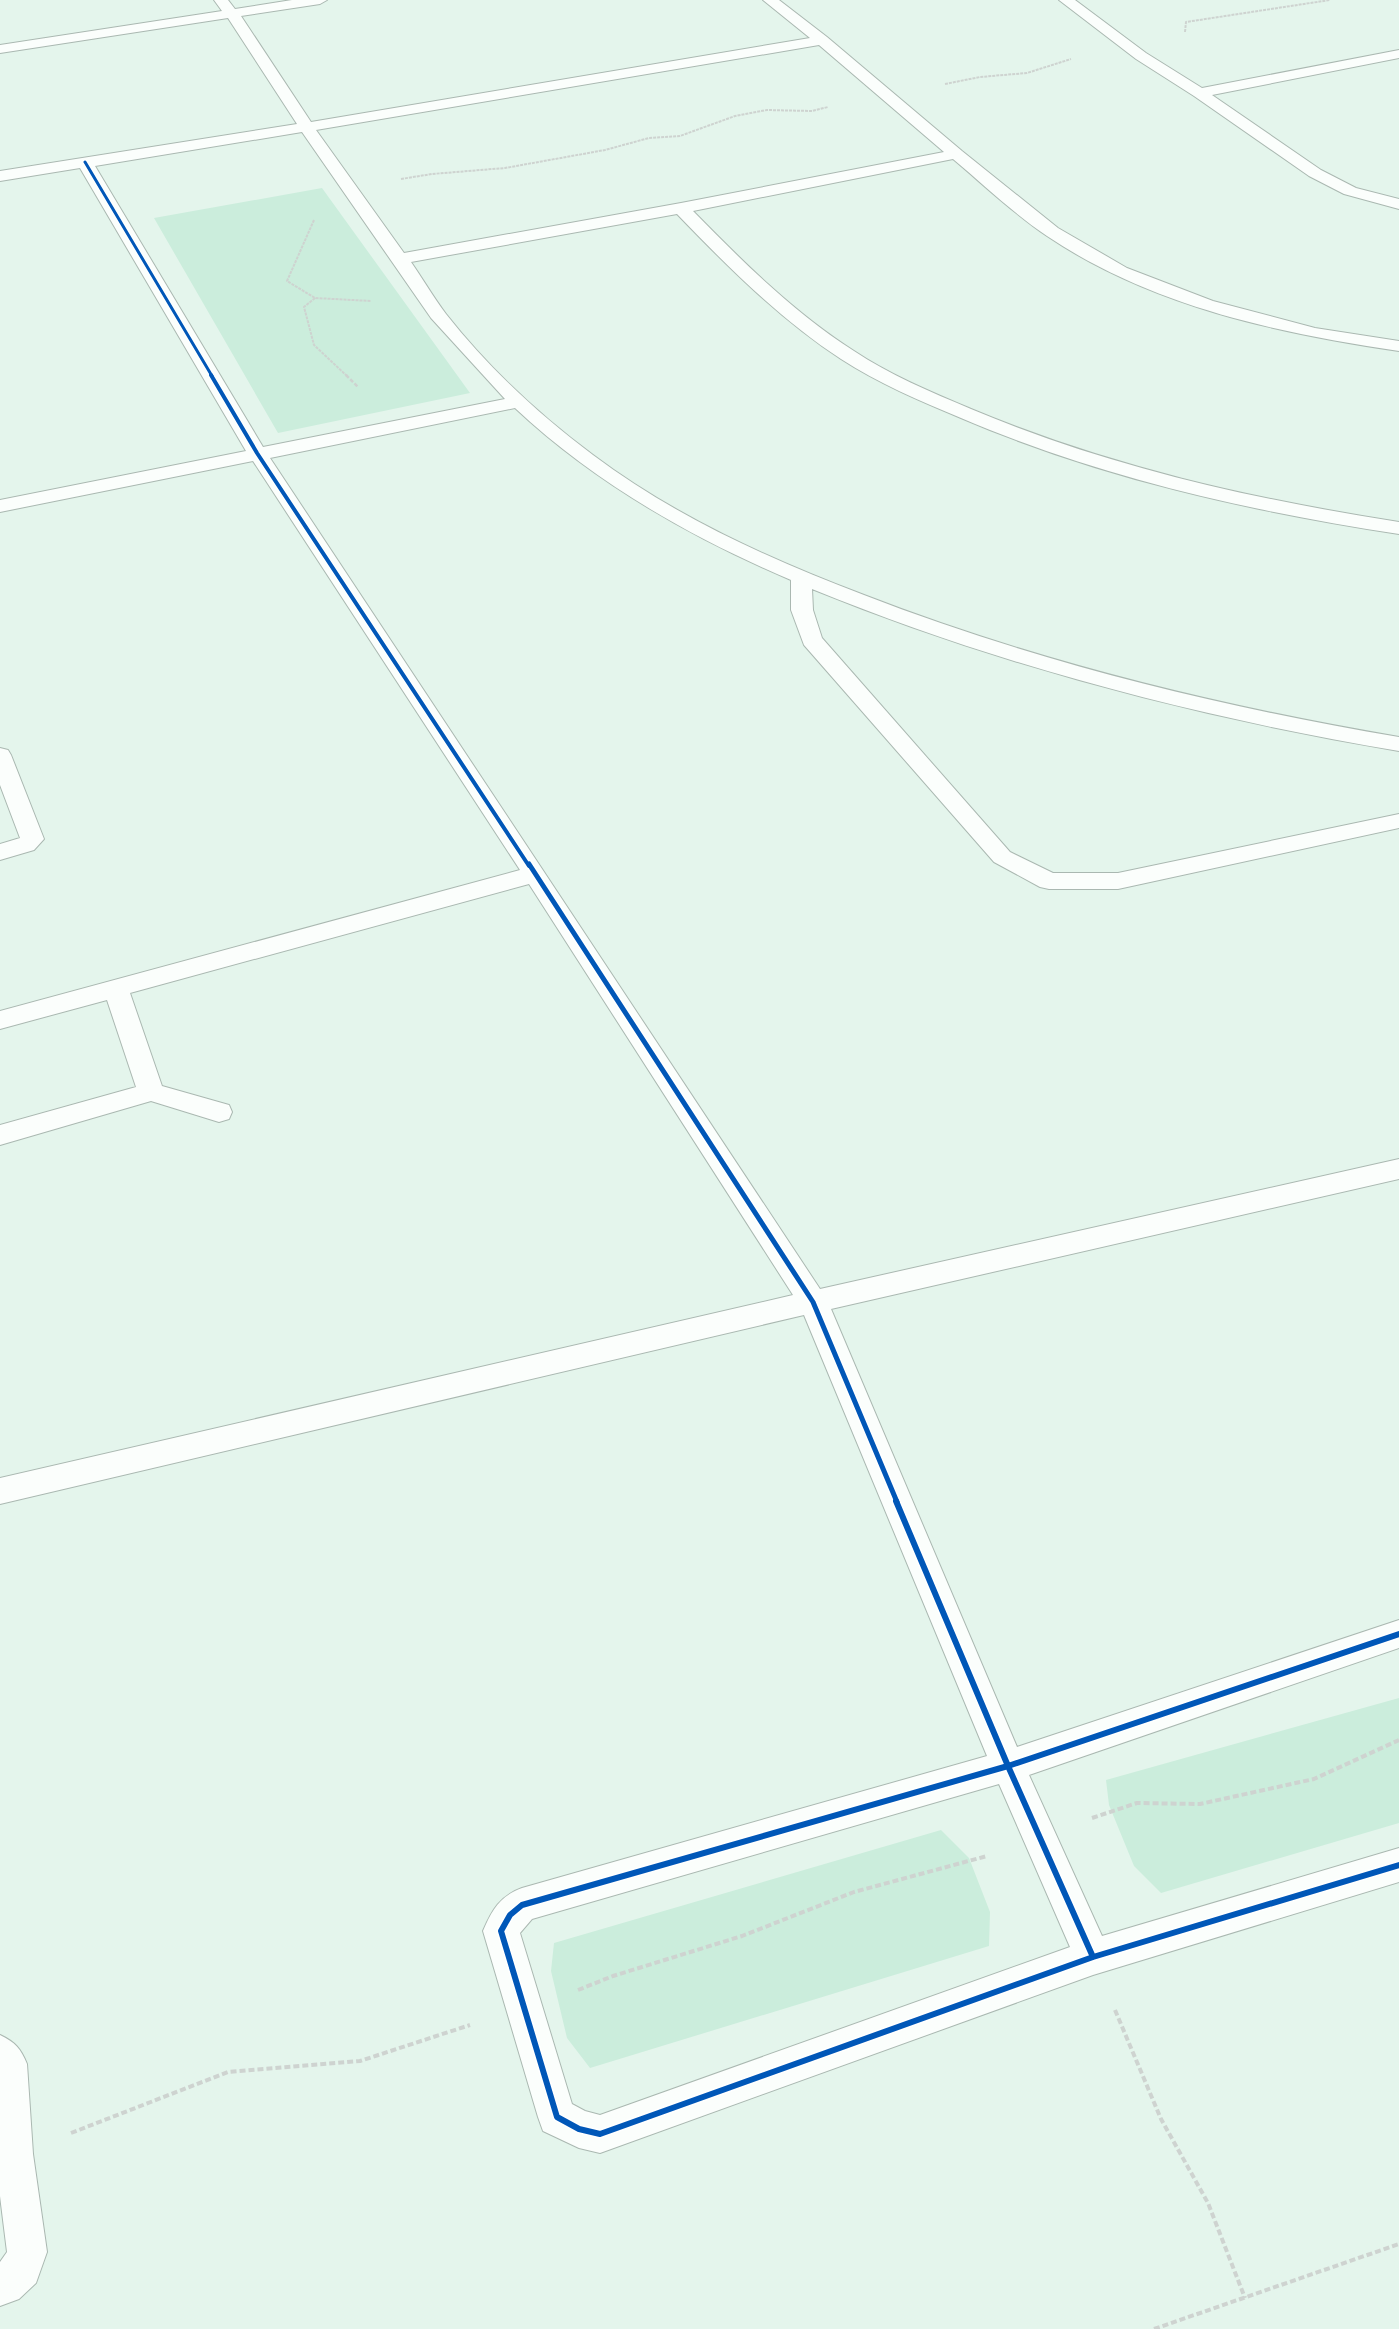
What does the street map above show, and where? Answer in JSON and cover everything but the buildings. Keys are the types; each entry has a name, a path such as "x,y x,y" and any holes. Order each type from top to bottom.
{"street":[{"path":"0,50 227,6 320,0"},
{"path":"770,0 822,40 956,154 1052,232 1121,272 1225,310 1314,333 1399,346"},
{"path":"1066,0 1141,56 1315,172 1350,191 1399,204"},
{"path":"227,6 348,189 448,328 518,402 576,450 636,494 712,535 801,579 922,625 1039,663 1192,705 1329,733 1399,744"},
{"path":"0,176 307,127 822,40"},
{"path":"1199,93 1399,54"},
{"path":"400,259 681,208 956,154"},
{"path":"86,162 257,454 535,874 813,1302 1008,1766 1093,1957"},
{"path":"681,208 741,270 779,303 839,349 899,383 970,416 1044,445 1158,479 1284,509 1399,528"},
{"path":"0,506 518,402"},
{"path":"801,579 802,610 812,640 1002,857 1049,881 1118,881 1399,821"},
{"path":"0,755 32,839 26,845 0,852"},
{"path":"0,1020 535,874"},
{"path":"116,988 151,1092"},
{"path":"0,1135 151,1092 219,1112"},
{"path":"0,1491 813,1302 1399,1169"},
{"path":"1399,1634 1008,1766 522,1905 510,1915 501,1931 557,2116 580,2129 600,2134 1093,1957 1399,1865"},
{"path":"0,2054 8,2064 14,2154 27,2252 22,2268 5,2285 0,2286"}],"path":[{"path":"348,189 320,198 315,218 287,281 315,298 304,307 314,345 359,388 419,421"},
{"path":"14,2154 228,2072 360,2061 448,2031 524,2011 613,1976 742,1936 854,1892 976,1860 1039,1835 1137,1803 1200,1804 1314,1779 1399,1740"},
{"path":"1093,1957 1161,2119 1208,2204 1245,2298"},
{"path":"1154,2329 1399,2244"}],"green space":[{"path":"322,188 470,393 278,433 154,218"},
{"path":"1399,1698 1399,1823 1161,1893 1134,1866 1109,1805 1106,1780"},
{"path":"941,1830 969,1858 990,1912 989,1946 590,2068 567,2038 551,1971 554,1943"}],"cycle path":[{"path":"85,162 257,453 535,874 813,1302 1008,1766 1093,1957"},
{"path":"1399,1634 1008,1766 522,1905 510,1915 501,1931 557,2117 579,2129 600,2134 1093,1957 1399,1865"}]}
